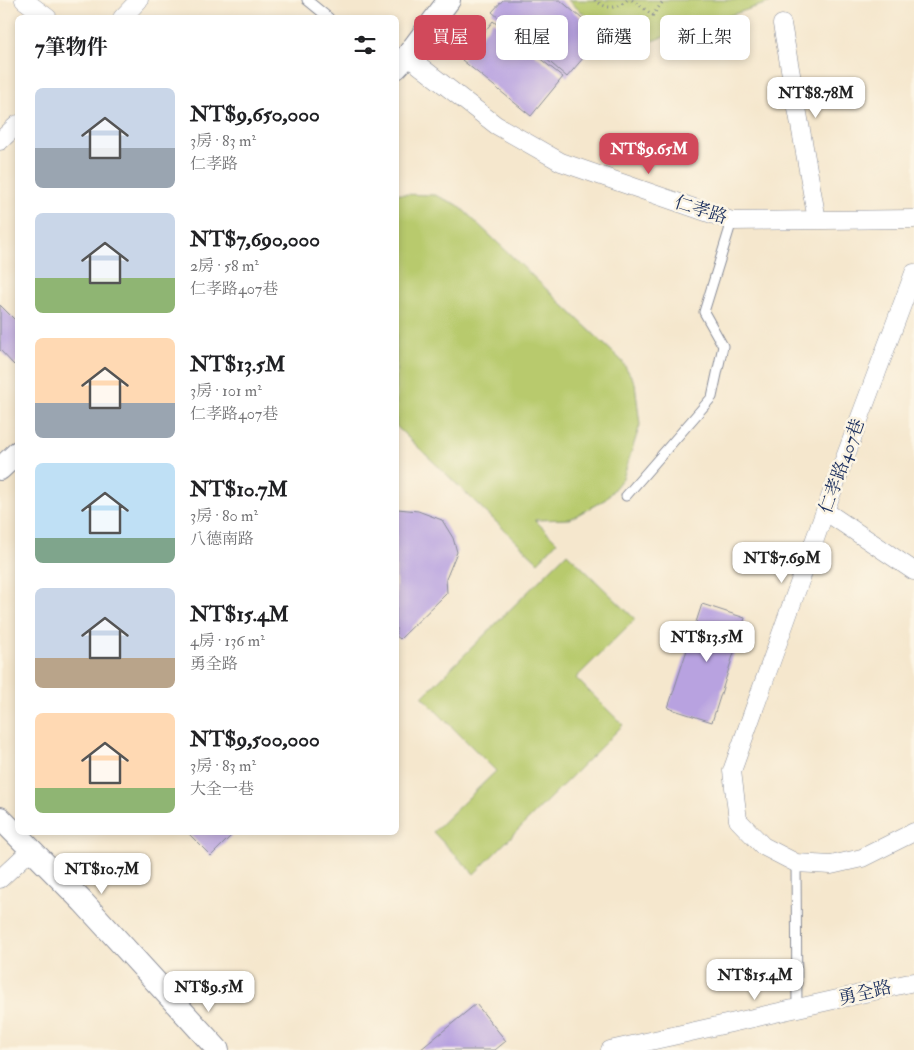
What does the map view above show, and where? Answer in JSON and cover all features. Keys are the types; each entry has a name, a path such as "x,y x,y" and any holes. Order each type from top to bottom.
{"street":[{"path":"24,0 44,15"},
{"path":"125,15 139,0"},
{"path":"400,59 449,0"},
{"path":"782,24 817,220"},
{"name":"仁孝路","path":"400,59 496,125 561,162 732,221 914,219"},
{"path":"0,141 15,127"},
{"name":"仁孝路407巷","path":"796,863 764,846 738,820 732,771 914,273"},
{"path":"0,469 15,455"},
{"path":"826,511 914,570"},
{"path":"0,818 15,833"},
{"path":"796,863 831,865 862,858 914,832"},
{"path":"18,835 218,1050"},
{"path":"0,880 32,849"},
{"name":"勇全路","path":"610,1050 914,982"}],"lane":[{"path":"307,0 324,15"},
{"path":"626,496 712,397 723,346 704,312 732,221"},
{"path":"796,863 797,1008"}],"path":[{"path":"595,0 606,7 613,8 627,0"},
{"path":"632,0 653,15 664,0"}],"green space":[{"path":"568,0 777,0 731,15 660,15 660,38 650,42 650,15 585,15"},
{"path":"399,194 435,195 458,205 622,361 635,383 640,425 623,478 606,499 570,519 535,520 557,542 538,562 399,429"},
{"path":"567,553 635,619 576,678 623,725 474,874 433,832 496,771 422,697"}],"building":[{"path":"503,0 560,0 578,15 578,60 582,60 567,77 547,60 568,60 568,15 496,15 492,12"},
{"path":"493,21 496,23 496,60 542,60 563,77 531,116 462,60 486,60 486,30"},
{"path":"0,305 15,320 14,365 0,350"},
{"path":"399,509 418,511 442,520 453,538 457,552 446,579 447,593 400,639"},
{"path":"702,604 745,618 712,722 668,708"},
{"path":"190,835 232,835 211,856"},
{"path":"476,1004 506,1041 495,1050 420,1050"}]}
